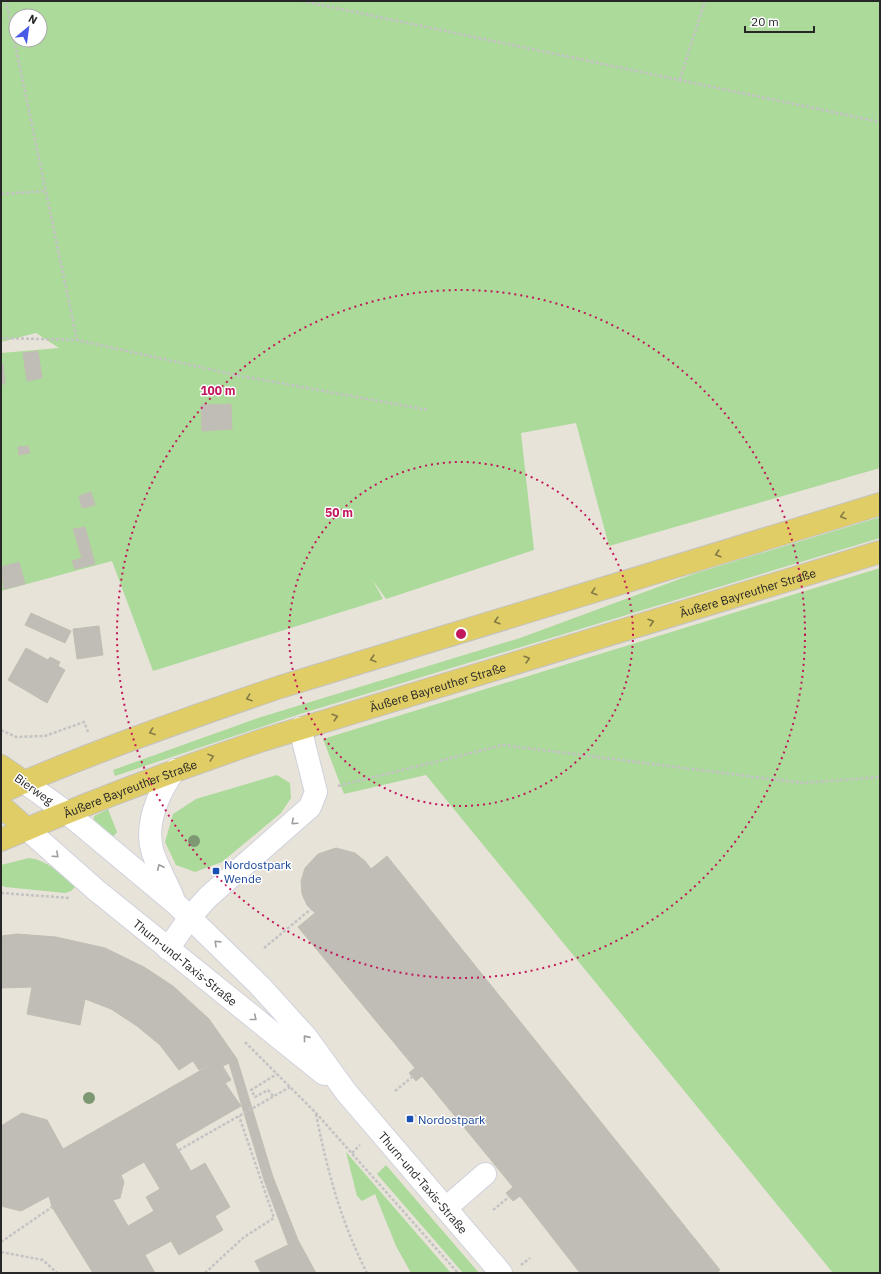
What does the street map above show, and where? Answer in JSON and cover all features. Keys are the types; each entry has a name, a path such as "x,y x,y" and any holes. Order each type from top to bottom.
{"main road":[{"path":"1,792 189,718 280,687 880,504"},
{"name":"Äußere Bayreuther Straße","path":"1,840 66,812 175,770 300,728 880,552"},
{"name":"Bierweg","path":"1,766 24,782"},
{"path":"1,806 27,829"}],"street":[{"path":"168,949 182,910 208,897 310,807 316,792 300,728"},
{"path":"175,770 163,788 153,815 150,836 153,853 182,910"},
{"name":"Bierweg","path":"24,782 66,812"},
{"name":"Thurn-und-Taxis-Straße","path":"66,812 182,910 260,986 307,1038 346,1092 501,1273"},
{"name":"Thurn-und-Taxis-Straße","path":"27,829 91,886 346,1092"},
{"path":"446,1208 485,1174"}],"path":[{"path":"6,1 77,340"},
{"path":"302,1 880,122"},
{"path":"680,79 704,1"},
{"path":"1,194 46,191"},
{"path":"1,338 77,340 236,375 428,410"},
{"path":"1,730 16,737 45,736 84,722 88,734"},
{"path":"316,792 503,745 802,783 880,777"},
{"path":"1,893 74,898"},
{"path":"264,948 311,909"},
{"path":"240,1037 316,1113 458,1273"},
{"path":"273,1096 268,1090 255,1097 251,1090 277,1074"},
{"path":"395,1091 412,1077"},
{"path":"179,1150 290,1087"},
{"path":"316,1113 324,1155 336,1200 347,1231 367,1273"},
{"path":"410,1119 416,1115"},
{"path":"205,1273 244,1237 274,1218 239,1116"},
{"path":"352,1153 360,1145"},
{"path":"494,1210 509,1197"},
{"path":"1,1242 52,1207"},
{"path":"1,1252 43,1260 57,1273"}],"green space":[{"path":"1,1 880,1 880,468 609,546 576,423 521,433 534,550 386,599 372,579 383,599 153,671 112,561 1,591 1,353 59,348 36,333 1,342"},
{"path":"880,517 880,538 300,714 115,776 113,770 258,718 520,638 696,573"},
{"path":"880,568 880,1273 833,1273 426,775 344,794 323,739"},
{"path":"277,775 290,783 291,798 281,813 222,862 195,872 176,865 165,842 173,814 196,799"},
{"path":"108,809 117,832 113,837 94,820 94,816"},
{"path":"29,858 36,859 48,865 76,886 71,891 65,893 5,887 1,885 1,865"},
{"path":"346,1152 451,1273 411,1273 396,1246 375,1194 362,1201 357,1196"},
{"path":"386,1165 479,1273 463,1273 377,1174"}],"building":[{"path":"38,351 42,378 27,381 23,353"},
{"path":"1,364 3,364 5,384 1,384"},
{"path":"231,404 232,429 202,431 201,405"},
{"path":"28,446 30,453 19,455 18,447"},
{"path":"91,492 95,505 82,508 79,496"},
{"path":"85,527 95,564 75,569 72,561 82,558 73,529"},
{"path":"19,562 25,584 4,589 1,567"},
{"path":"31,613 42,618 36,630 25,625"},
{"path":"42,618 71,631 65,643 36,630"},
{"path":"99,626 103,655 77,659 73,629"},
{"path":"26,648 48,660 50,657 60,662 58,666 65,670 47,703 8,680"},
{"path":"336,848 355,853 365,861 371,869 387,856 720,1270 717,1273 580,1273 520,1196 513,1201 506,1193 513,1187 422,1076 416,1081 409,1073 415,1068 298,927 315,913 307,905 302,894 301,881 305,868 318,854"},
{"path":"17,934 56,937 105,948 144,967 173,986 209,1019 237,1059 223,1066 219,1060 199,1070 193,1061 179,1070 160,1045 137,1026 111,1009 85,999 80,1025 27,1014 32,987 1,988 1,936"},
{"path":"237,1059 273,1177 298,1240 288,1244 264,1180 229,1063"},
{"path":"219,1060 231,1080 225,1083 241,1106 175,1144 191,1171 205,1163 230,1207 215,1216 223,1230 179,1255 171,1241 145,1255 155,1273 93,1273 52,1207 49,1196 21,1211 1,1206 1,1126 22,1113 47,1120 63,1149","holes":["144,1162 160,1189 146,1197 154,1211 128,1226 113,1200 120,1198 124,1182 121,1175"]},
{"path":"298,1240 316,1273 261,1273 255,1261"}],"place":[{"name":"Nordostpark Wende","path":"216,871"},
{"name":"Nordostpark","path":"410,1119"}]}
